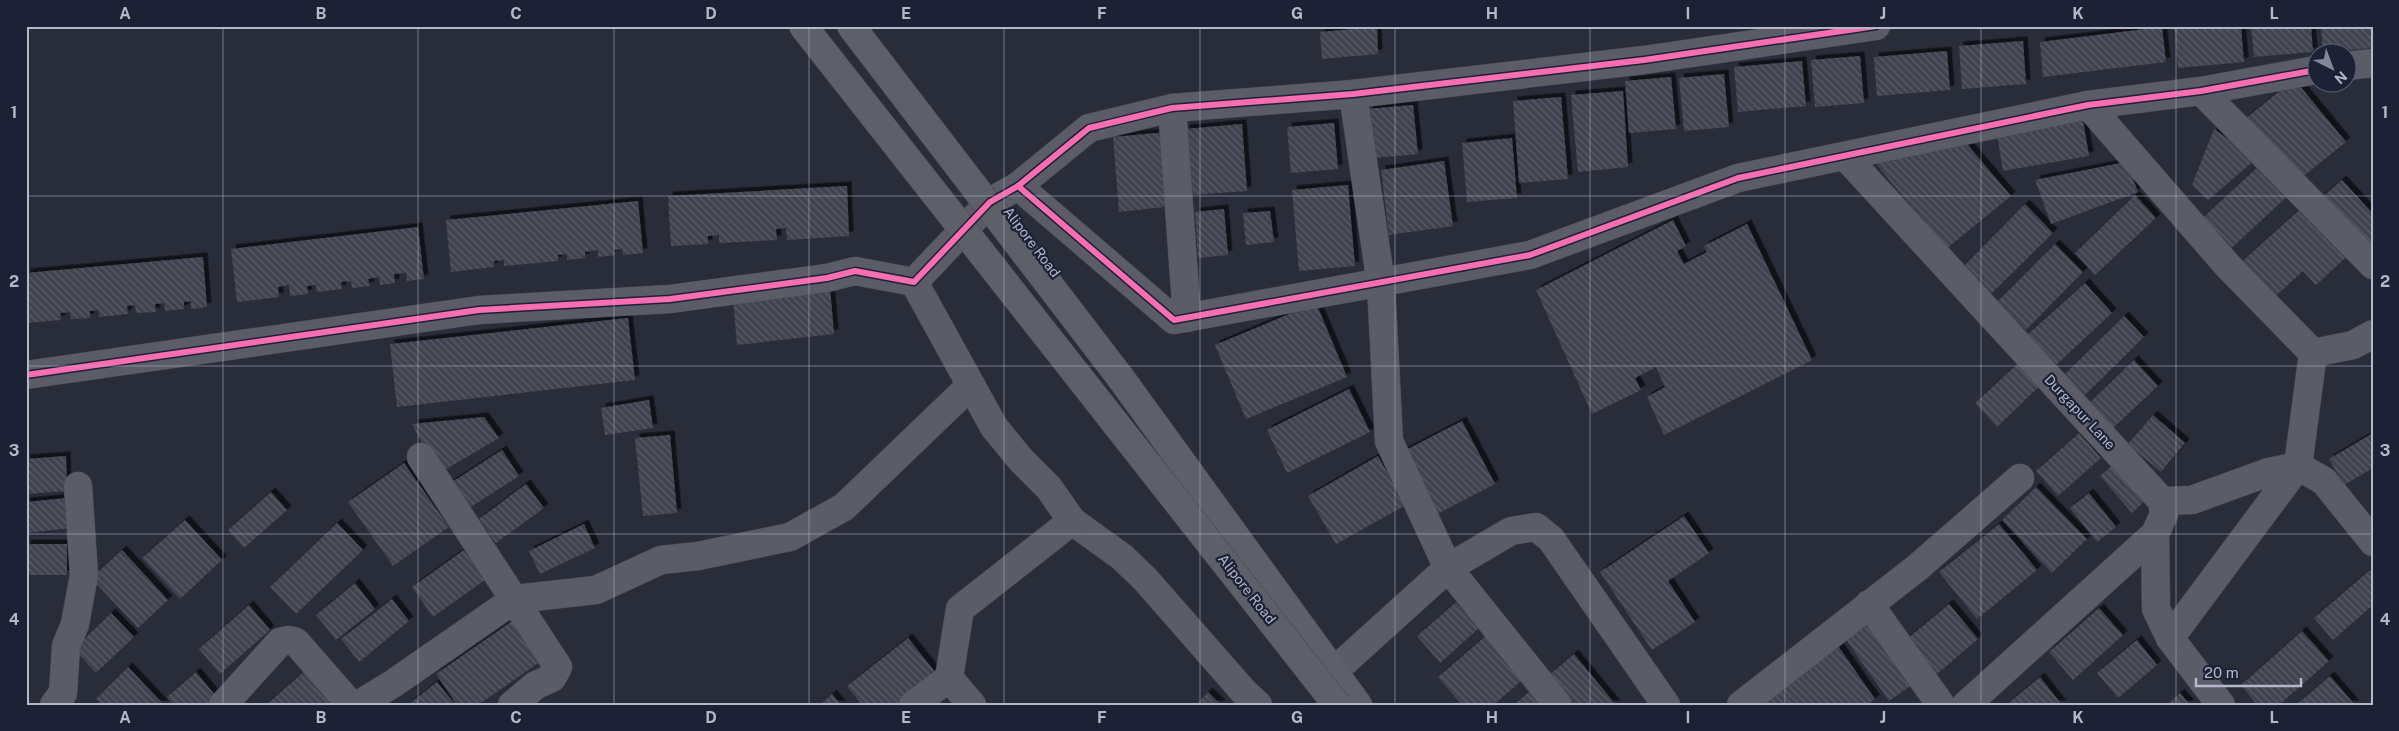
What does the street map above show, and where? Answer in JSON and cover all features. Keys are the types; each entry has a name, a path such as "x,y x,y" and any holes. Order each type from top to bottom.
{"main road":[{"name":"Alipore Road","path":"803,26 1337,705"},
{"name":"Alipore Road","path":"851,26 1120,377 1358,705"}],"street":[{"path":"914,282 990,202 1018,186 1089,128 1172,108 1353,94 1644,60 1876,26"},
{"path":"2356,65 2373,63"},
{"path":"1018,186 1174,320 1381,284 1530,255 1738,178 2088,105 2202,91 2306,72"},
{"path":"2202,91 2373,265"},
{"path":"1353,94 1381,284 1389,441 1448,568 1558,705"},
{"path":"2088,105 2227,265 2313,353"},
{"path":"1172,108 1186,318"},
{"name":"Durgapur Lane","path":"1846,156 2162,501"},
{"path":"26,375 479,310 670,299 827,278 855,271 914,282"},
{"path":"914,282 994,427 1021,460 1049,488 1072,521 1122,557 1146,579 1238,685 1258,705"},
{"path":"2313,353 2353,345 2373,334"},
{"path":"2170,638 2298,466 2313,353"},
{"path":"358,705 394,683 515,599 596,590 661,560 698,556 790,537 844,507 971,385"},
{"path":"421,457 558,667 552,678 536,685 512,705"},
{"path":"1969,704 2155,534 2164,514 2162,501 2192,500 2269,472 2298,466 2324,481 2373,542"},
{"path":"1752,701 1869,604 1918,567 2020,478"},
{"path":"64,701 66,646 75,624 84,575 78,486"},
{"path":"913,705 949,678 960,609 1072,521"},
{"path":"1333,672 1448,568 1511,531 1536,526 1551,538 1666,705"},
{"path":"2155,534 2156,609 2170,638 2221,705"},
{"path":"1869,604 1941,705"},
{"path":"223,705 280,642 289,640 296,642 351,705"},
{"path":"949,678 972,705"}],"building":[{"path":"2174,26 2241,26 2244,62 2178,68"},
{"path":"2251,26 2311,26 2312,42 2306,42 2306,53 2254,57"},
{"path":"2321,26 2373,26 2373,48 2356,49 2356,42 2322,42"},
{"path":"1377,27 1378,54 1322,59 1320,32"},
{"path":"2162,27 2166,62 2043,77 2040,42"},
{"path":"2023,41 2026,84 1962,89 1959,46"},
{"path":"1947,51 1950,90 1877,96 1874,57"},
{"path":"1860,56 1864,103 1815,107 1811,60"},
{"path":"1802,61 1806,106 1738,112 1734,67"},
{"path":"1724,74 1729,127 1684,131 1679,78"},
{"path":"1671,77 1676,129 1629,133 1625,81"},
{"path":"2294,79 2346,142 2296,182 2245,119"},
{"path":"1623,91 1628,167 1578,172 1571,95"},
{"path":"1561,97 1568,179 1519,183 1513,101"},
{"path":"1413,105 1418,154 1372,158 1368,109"},
{"path":"2082,115 2089,156 2003,171 1996,129"},
{"path":"1334,123 1338,169 1291,173 1287,127"},
{"path":"1242,124 1247,191 1190,195 1185,129"},
{"path":"2214,129 2256,159 2208,200 2192,185"},
{"path":"1167,132 1173,206 1119,212 1113,137"},
{"path":"1960,136 2011,196 1946,249 1873,160"},
{"path":"1512,138 1517,198 1467,202 1462,143"},
{"path":"1444,161 1453,226 1389,235 1381,170"},
{"path":"2126,162 2138,192 2051,224 2035,180"},
{"path":"2263,162 2291,193 2224,255 2196,224"},
{"path":"2342,180 2373,214 2373,258 2319,200"},
{"path":"1348,185 1355,266 1299,271 1292,190"},
{"path":"847,186 849,236 787,240 786,228 776,229 777,240 719,243 719,235 708,236 708,244 671,246 668,196"},
{"path":"2135,195 2156,218 2095,275 2075,253"},
{"path":"638,201 643,253 623,255 622,249 614,250 615,255 598,257 598,250 585,252 585,258 567,260 567,254 558,255 558,261 504,266 504,260 494,261 494,267 451,272 446,220"},
{"path":"2307,203 2352,252 2316,285 2303,271 2270,301 2238,265"},
{"path":"2025,204 2053,233 1990,295 1963,267"},
{"path":"1224,209 1228,255 1198,258 1195,212"},
{"path":"1270,211 1274,242 1246,245 1243,213"},
{"path":"1673,220 1686,246 1677,251 1684,264 1707,252 1704,246 1747,224 1812,360 1664,435 1647,397 1665,387 1656,367 1635,378 1641,390 1592,414 1536,290"},
{"path":"418,227 424,279 407,281 406,273 394,274 395,283 380,285 379,277 368,279 370,286 352,288 351,281 341,282 342,289 317,292 316,285 307,286 308,294 290,296 289,285 278,287 279,297 237,302 231,249"},
{"path":"2055,244 2083,272 2026,330 1997,302"},
{"path":"203,257 207,307 191,309 191,301 184,302 184,309 165,311 164,303 155,304 156,312 136,313 135,305 127,306 128,314 99,317 98,310 90,311 90,318 71,319 70,312 60,313 61,320 26,323 26,273"},
{"path":"2085,283 2112,313 2055,366 2027,335"},
{"path":"830,288 834,334 737,345 733,298"},
{"path":"1316,303 1347,377 1246,419 1215,345"},
{"path":"2124,316 2144,337 2082,398 2062,377"},
{"path":"628,318 635,380 397,407 390,344"},
{"path":"2026,356 2047,379 1997,427 1975,403"},
{"path":"2134,360 2158,386 2112,429 2088,404"},
{"path":"1349,389 1370,432 1287,473 1267,430"},
{"path":"649,400 653,428 605,435 601,408"},
{"path":"2153,415 2185,443 2161,472 2128,444"},
{"path":"484,417 499,438 438,474 412,424"},
{"path":"1462,421 1495,484 1435,515 1402,452"},
{"path":"2079,433 2101,458 2058,496 2036,471"},
{"path":"2373,433 2373,468 2344,485 2329,459"},
{"path":"670,435 677,513 643,516 635,438"},
{"path":"502,450 519,476 466,510 449,484"},
{"path":"66,456 67,491 26,494 26,459"},
{"path":"1378,456 1406,505 1336,544 1308,496"},
{"path":"2116,462 2147,499 2132,513 2100,476"},
{"path":"404,463 449,527 393,566 348,502"},
{"path":"526,484 544,508 496,543 479,519"},
{"path":"2036,487 2087,539 2052,573 2002,520"},
{"path":"271,492 287,510 244,548 228,530"},
{"path":"2089,493 2116,527 2097,542 2070,508"},
{"path":"67,498 70,528 26,533 26,502"},
{"path":"1684,516 1709,553 1668,581 1695,622 1652,650 1600,572"},
{"path":"185,520 222,560 180,599 142,558"},
{"path":"337,523 363,550 296,614 270,587"},
{"path":"584,524 595,548 540,574 529,551"},
{"path":"1999,524 2037,570 1977,619 1939,572"},
{"path":"26,544 67,544 67,575 26,575"},
{"path":"122,550 168,600 138,628 91,578"},
{"path":"464,550 485,580 433,617 412,587"},
{"path":"2370,570 2373,573 2373,605 2333,640 2314,618"},
{"path":"355,583 375,609 336,640 316,615"},
{"path":"392,599 409,621 359,662 341,639"},
{"path":"1456,602 1479,628 1440,663 1417,636"},
{"path":"1949,604 1978,639 1931,679 1901,644"},
{"path":"249,605 270,630 220,674 199,649"},
{"path":"2099,608 2123,635 2073,680 2049,652"},
{"path":"111,613 134,637 96,673 74,649"},
{"path":"1872,613 1919,680 1889,701 1842,634"},
{"path":"512,621 540,662 478,705 457,705 436,674"},
{"path":"2302,631 2329,661 2279,705 2257,705 2241,685"},
{"path":"1488,634 1526,677 1493,705 1462,705 1438,677"},
{"path":"908,638 936,673 896,705 862,705 847,686"},
{"path":"2137,640 2157,665 2118,698 2097,673"},
{"path":"1838,646 1875,699 1867,705 1768,705 1763,698"},
{"path":"1574,654 1616,705 1575,705 1550,674"},
{"path":"128,667 164,705 102,705 96,699"},
{"path":"308,668 336,701 331,705 266,705"},
{"path":"196,672 219,700 214,705 173,705 167,697"},
{"path":"2330,676 2355,705 2296,705"},
{"path":"2040,677 2062,705 2006,705"},
{"path":"437,682 453,702 449,705 408,705"},
{"path":"1534,687 1550,705 1514,705"},
{"path":"1208,692 1221,705 1196,705"},
{"path":"2180,693 2190,705 2167,705"},
{"path":"832,694 841,705 820,705"}],"cycle path":[{"path":"26,375 479,310 670,299 827,278 855,271 914,282 990,202 1018,186 1089,128 1172,108 1353,94 1644,60 1876,26"},
{"path":"1018,186 1174,320 1530,255 1738,178 2088,105 2201,91 2306,72"}]}
